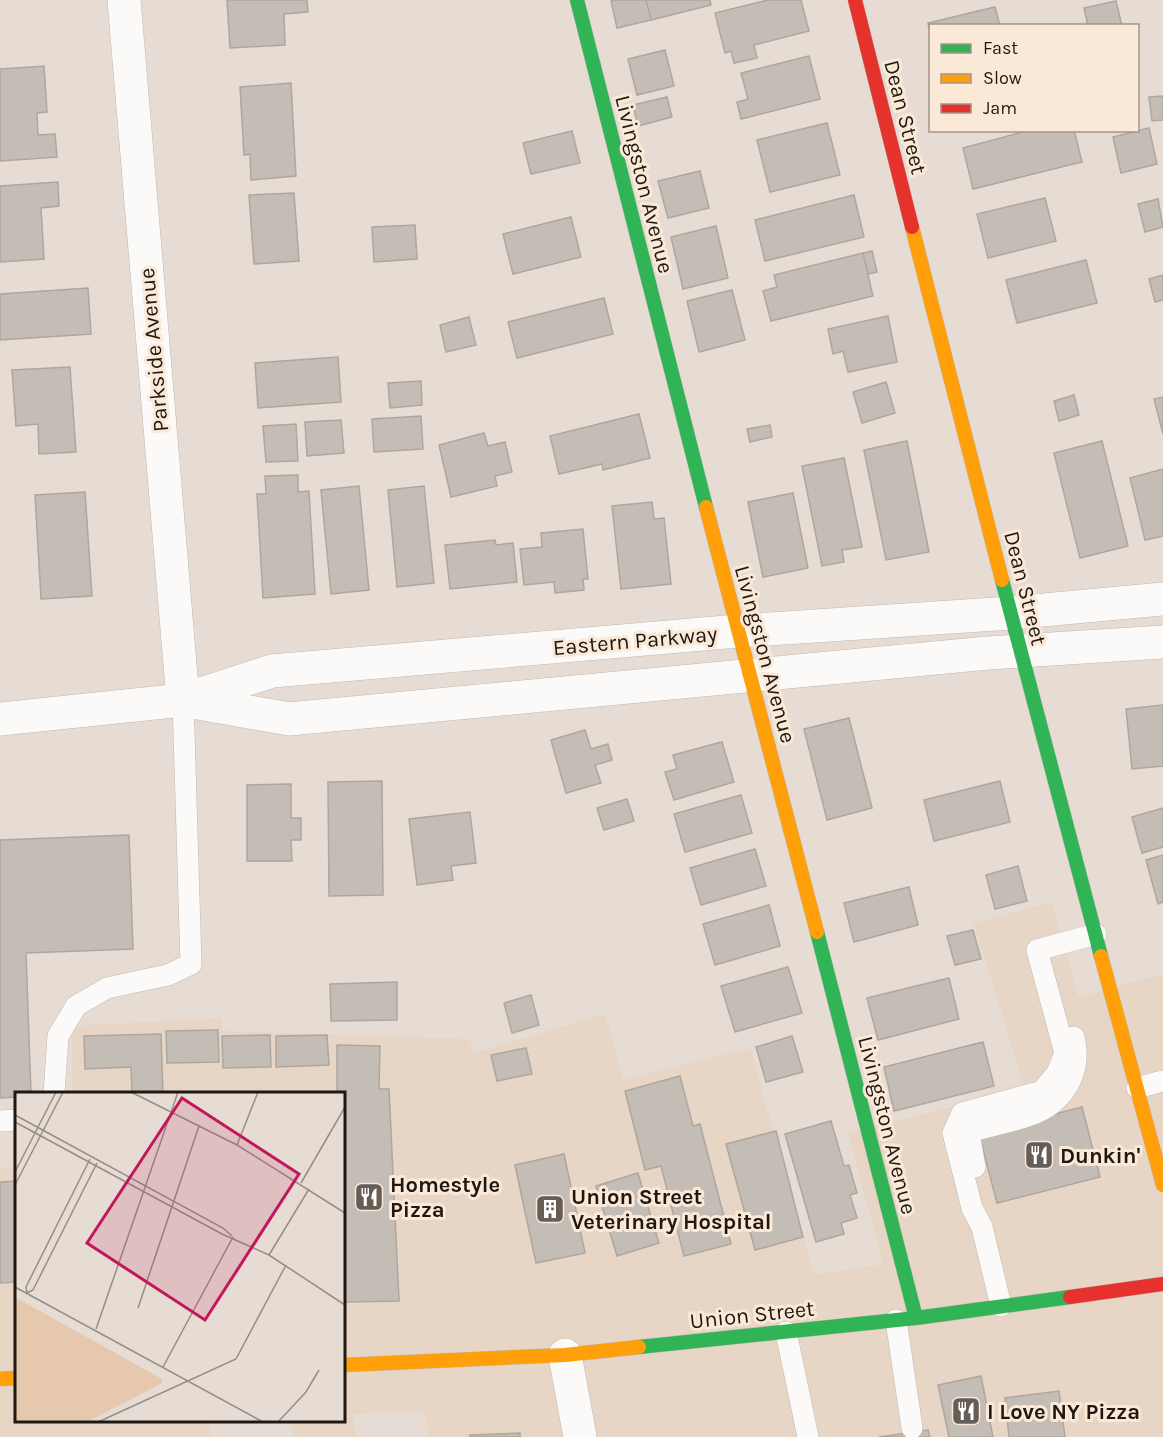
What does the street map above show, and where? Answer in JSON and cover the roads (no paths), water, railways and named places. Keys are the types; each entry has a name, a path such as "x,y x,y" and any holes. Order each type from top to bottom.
{"street":[{"name":"Parkside Avenue","path":"124,0 183,700"},
{"name":"Livingston Avenue","path":"577,0 738,631 752,676 906,1319"},
{"name":"Dean Street","path":"855,0 1020,651 1163,1185"},
{"name":"Eastern Parkway","path":"0,719 183,700 272,671 738,631 1163,599"},
{"name":"Eastern Parkway","path":"183,700 289,719 1020,651 1163,642"},
{"name":"Union Street","path":"345,1365 565,1355 906,1319 1163,1284"},
{"path":"565,1355 580,1437"}],"lane":[{"path":"54,1092 58,1036 75,1006 107,988 168,975 191,964 183,700"},
{"path":"1001,1306 982,1227 972,1209 953,1133 962,1113 1042,1091 1057,1073 1065,1053 1037,950 1096,934"},
{"path":"1137,1088 1163,1081"},
{"path":"0,1121 15,1120"},
{"path":"906,1319 912,1428"},
{"path":"786,1332 808,1437"}],"place":[{"name":"Dunkin'","path":"1039,1155"},
{"name":"Homestyle Pizza","path":"369,1197"},
{"name":"Union Street Veterinary Hospital","path":"550,1209"},
{"name":"I Love NY Pizza","path":"966,1411"}]}
